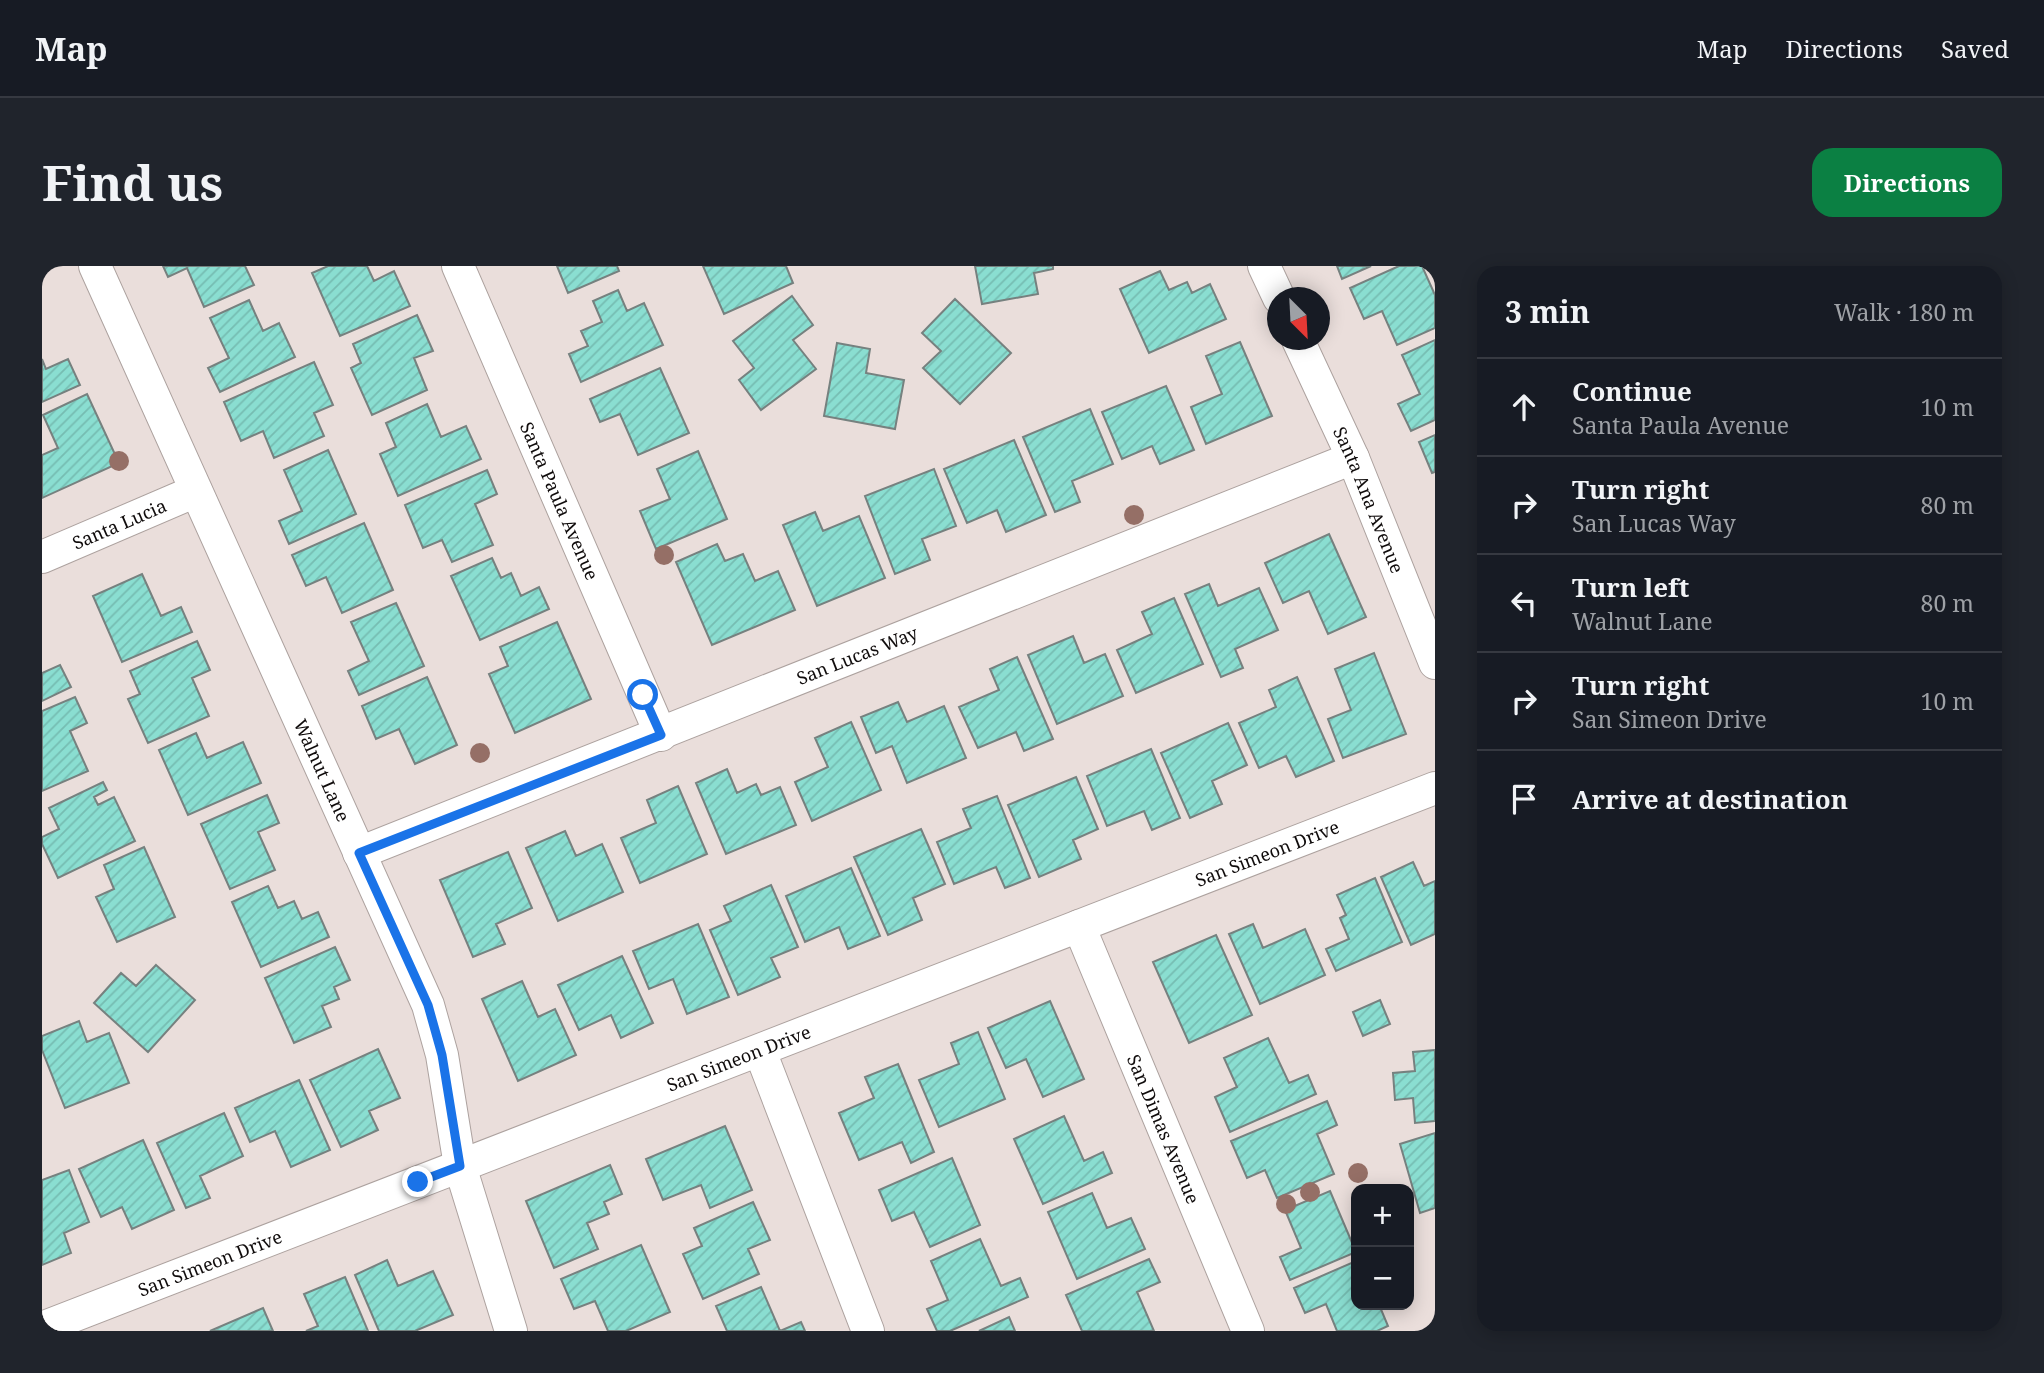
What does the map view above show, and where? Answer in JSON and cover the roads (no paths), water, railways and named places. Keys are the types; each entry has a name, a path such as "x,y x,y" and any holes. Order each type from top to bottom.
{"street":[{"name":"Walnut Lane","path":"95,266 428,1005 442,1055 460,1166 511,1331"},
{"name":"Santa Paula Avenue","path":"458,266 661,735"},
{"path":"1264,266 1274,287"},
{"name":"Santa Ana Avenue","path":"1303,350 1353,457 1435,663"},
{"name":"San Lucas Way","path":"359,853 661,735 1353,457"},
{"name":"Santa Lucia","path":"42,557 196,491"},
{"name":"San Simeon Drive","path":"42,1328 1435,788"},
{"name":"San Dimas Avenue","path":"1079,926 1248,1331"},
{"path":"760,1051 867,1331"}]}
